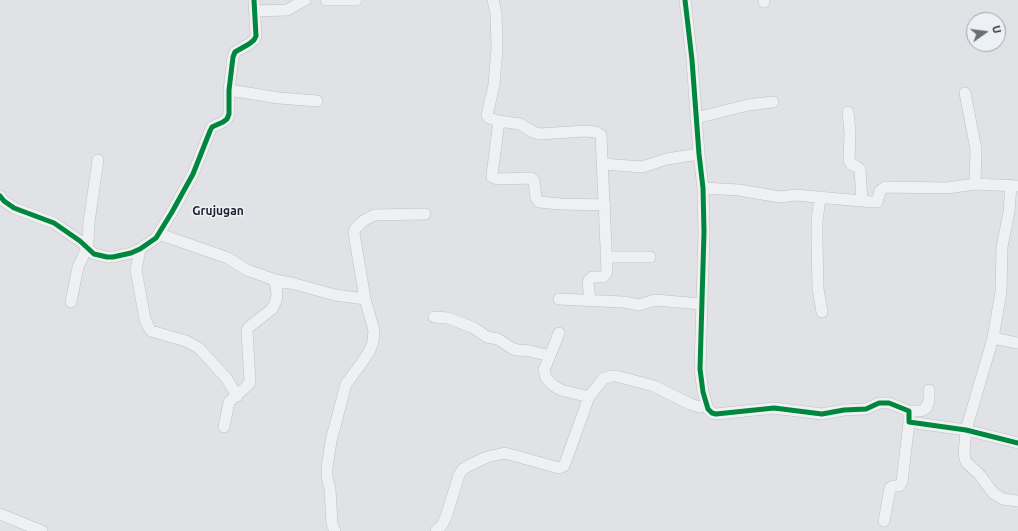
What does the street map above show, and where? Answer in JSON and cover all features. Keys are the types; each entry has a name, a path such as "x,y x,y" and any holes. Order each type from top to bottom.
{"street":[{"path":"0,196 7,204 14,208 54,223 76,237 94,254 107,257 140,250 159,234 193,174 212,127 223,122 227,118 230,109 229,90 233,57 235,52 249,44 256,36 255,6 287,10 305,0"},
{"path":"326,0 356,0"},
{"path":"493,0 496,13 497,48 494,85 487,115 489,118 520,124 533,132 540,134 585,130 596,132 601,135 602,138 608,257 606,274 603,277 592,277 589,280 590,300"},
{"path":"685,0 692,60 703,188 704,232 700,369 702,392 706,405 712,413 716,414 774,408 789,408 822,414 844,410 866,409 883,403 889,403 910,411 921,411 926,408 929,401 929,390"},
{"path":"229,90 279,98 317,101"},
{"path":"965,92 976,150 975,184"},
{"path":"696,118 748,105 773,102"},
{"path":"848,112 850,133 848,160 851,164 860,169 862,201"},
{"path":"499,120 492,177 497,180 531,178 534,181 536,198 539,202 605,205"},
{"path":"603,164 642,167 668,159 699,154"},
{"path":"71,302 78,267 87,248 98,160"},
{"path":"703,188 740,190 780,197 795,195 877,202 880,190 883,188 947,188 975,184 1014,186 1014,210 1002,247 1001,292 993,338 966,430 964,454 966,462 980,475 998,497 1018,501"},
{"path":"820,197 817,221 817,241 818,289 822,312"},
{"path":"335,531 332,524 330,489 327,477 331,441 346,384 370,350 373,342 374,330 365,299 354,232 363,221 374,215 425,214"},
{"path":"159,234 228,258 247,270 275,280 335,295 365,299"},
{"path":"140,250 136,270 143,301 145,319 151,331 186,341 200,348 227,379 237,396"},
{"path":"608,257 650,257"},
{"path":"224,427 229,402 248,386 250,382 247,330 272,309 276,301 277,294 275,280"},
{"path":"560,299 623,302 639,306 655,300 701,304"},
{"path":"434,316 448,318 474,328 487,337 498,339 513,349 543,353 549,358"},
{"path":"559,333 544,373 546,378 554,386 561,390 589,397"},
{"path":"993,338 1018,343"},
{"path":"436,531 442,525 446,517 459,475 463,469 470,465 487,457 505,453 560,468 564,466 589,397 603,379 607,377 616,376 654,386 690,404 700,407 706,405"},
{"path":"884,521 890,488 893,486 898,486 902,482 910,411"},
{"path":"909,422 966,430 1018,443"},
{"path":"0,514 42,531"}],"cycle path":[{"path":"0,196 14,208 54,223 80,241 94,254 113,257 131,253 140,249 156,238 193,174 212,127 227,119 229,114 229,90 233,57 235,52 249,44 256,36 254,0"},
{"path":"685,0 692,60 703,188 704,232 700,369 703,392 708,409 712,413 716,414 774,408 822,414 844,410 866,409 879,403 889,403 909,411 909,422 966,430 1018,443"}],"district":[{"name":"Grujugan","path":"218,211"}]}
